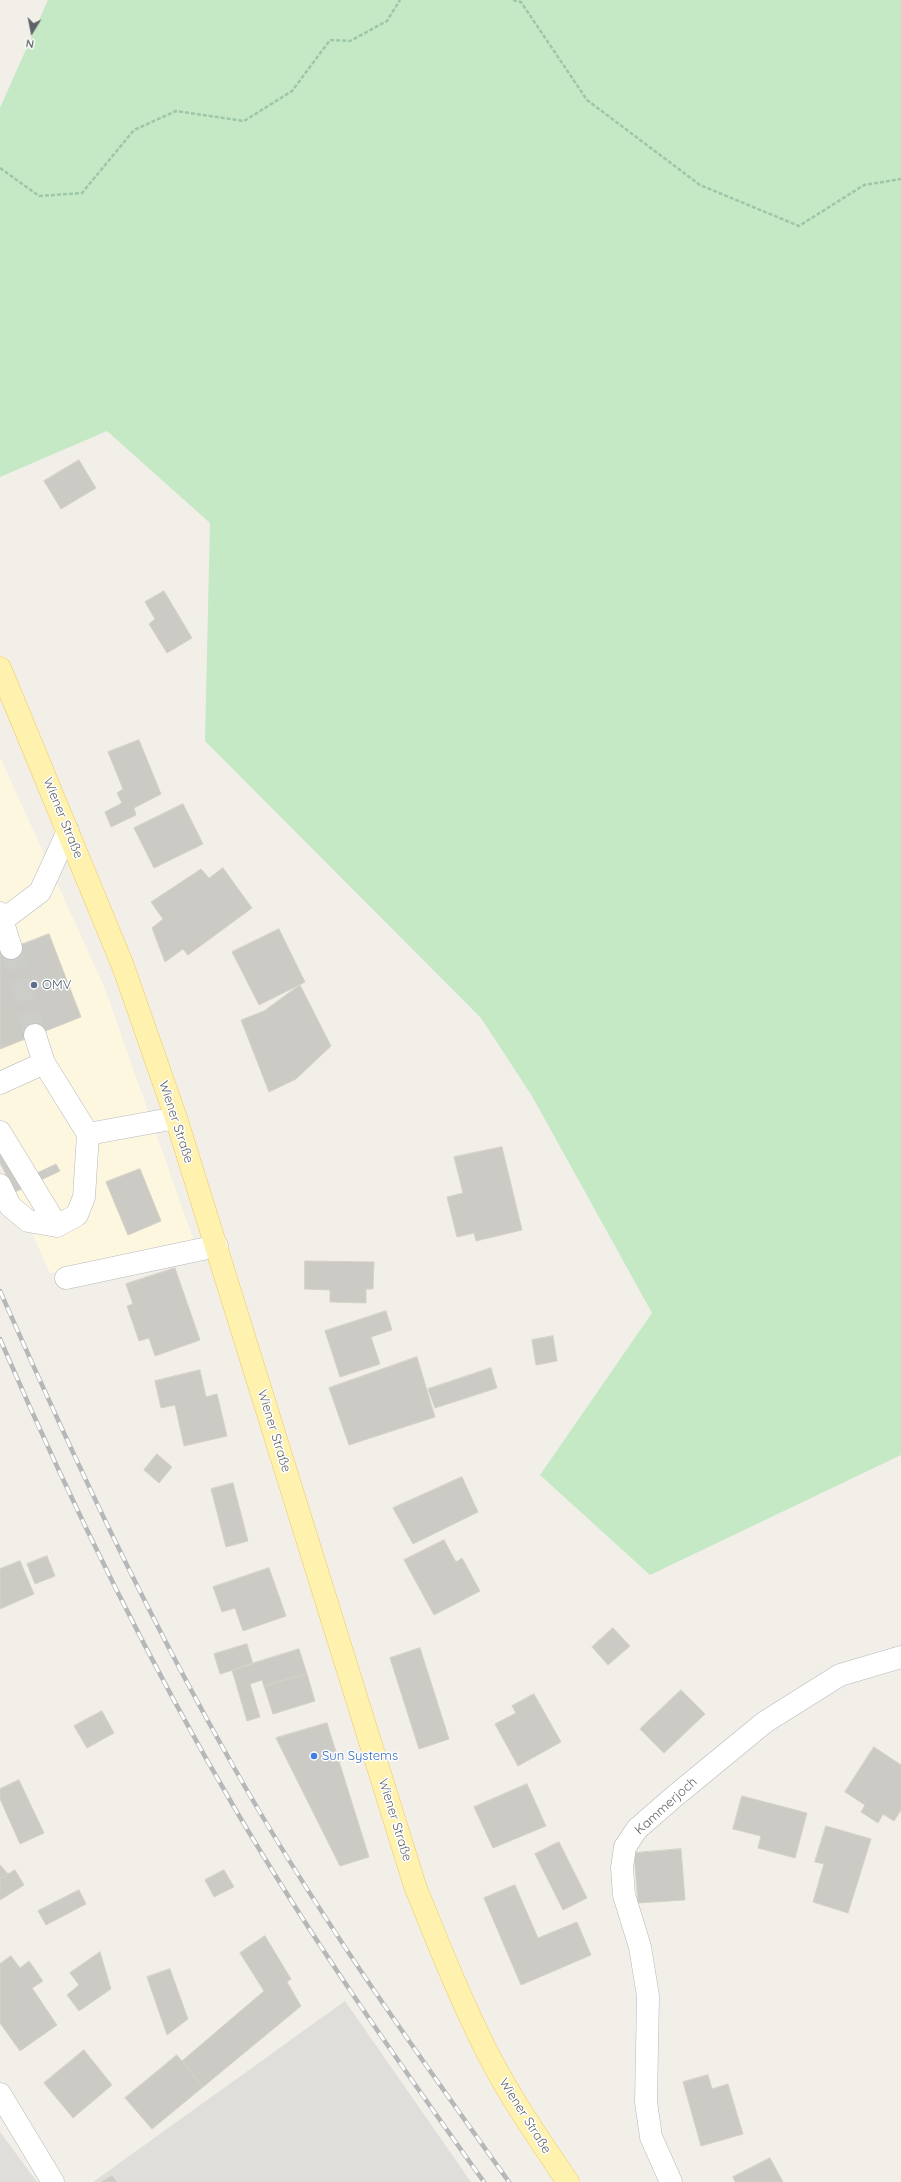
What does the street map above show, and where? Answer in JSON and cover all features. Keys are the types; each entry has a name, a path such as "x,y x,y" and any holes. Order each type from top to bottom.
{"main road":[{"name":"Wiener Straße","path":"0,668 123,966 176,1118 415,1886 458,1991 489,2057 526,2121 568,2182"}],"street":[{"path":"11,948 1,918 40,892 68,831"},
{"path":"0,1185 10,1206 28,1221 56,1226 77,1215 84,1197 88,1134 44,1063 35,1035"},
{"path":"0,1083 44,1063"},
{"path":"88,1134 176,1118"},
{"path":"0,1132 56,1226"},
{"path":"66,1278 217,1246"},
{"name":"Kammerjoch","path":"672,2182 651,2137 646,2102 648,1996 640,1947 624,1895 622,1868 625,1847 638,1829 675,1796 765,1722 840,1675 901,1657"},
{"path":"0,2094 53,2182"}],"path":[{"path":"0,168 39,196 82,194 134,130 176,111 244,121 292,91 330,40 350,41 388,20 400,0"},
{"path":"513,0 521,2 587,100 700,186 799,226 864,185 901,179"}],"shaded area":[{"path":"0,757 105,989 196,1247 50,1273 0,1162"},
{"path":"345,2001 471,2182 93,2182"},
{"path":"0,2132 37,2182 0,2182"}],"green space":[{"path":"48,0 901,0 901,1455 650,1575 540,1475 652,1313 532,1096 481,1018 205,741 210,523 107,431 0,477 0,108"}],"building":[{"path":"79,460 96,488 61,509 44,481"},
{"path":"164,591 192,638 167,653 149,624 155,619 145,602"},
{"path":"139,740 161,794 134,808 136,815 111,827 105,812 122,803 117,793 123,789 108,752"},
{"path":"183,804 203,844 154,868 134,828"},
{"path":"223,868 252,908 188,955 183,949 165,962 152,928 163,919 151,902 201,869 209,878"},
{"path":"279,929 305,982 259,1005 232,952"},
{"name":"OMV","path":"49,934 81,1017 0,1049 0,953"},
{"path":"300,985 331,1046 296,1079 269,1092 241,1020 264,1011"},
{"path":"0,1144 35,1174 56,1164 60,1171 15,1192 0,1163"},
{"path":"502,1147 522,1230 476,1241 474,1233 457,1237 447,1197 463,1193 454,1157"},
{"path":"140,1169 161,1221 128,1235 106,1182"},
{"path":"305,1261 374,1262 373,1289 366,1289 366,1303 330,1302 330,1290 305,1289"},
{"path":"175,1268 200,1340 155,1356 149,1338 139,1341 127,1306 133,1304 126,1284"},
{"path":"386,1311 392,1330 371,1337 380,1364 340,1377 325,1331"},
{"path":"553,1336 557,1361 536,1365 532,1340"},
{"path":"417,1357 435,1417 349,1445 329,1388"},
{"path":"491,1368 497,1388 435,1408 428,1389"},
{"path":"200,1370 206,1397 217,1394 227,1436 184,1446 175,1405 161,1408 155,1381"},
{"path":"157,1454 172,1467 159,1483 144,1470"},
{"path":"462,1477 478,1512 413,1544 393,1508"},
{"path":"233,1483 248,1541 226,1547 211,1489"},
{"path":"444,1540 456,1562 462,1558 480,1591 434,1615 404,1560"},
{"path":"47,1556 55,1576 35,1584 27,1564"},
{"path":"20,1561 34,1594 0,1609 0,1569"},
{"path":"269,1568 286,1616 243,1631 235,1608 222,1612 213,1587"},
{"path":"613,1628 630,1646 608,1665 592,1647"},
{"path":"247,1644 253,1664 220,1674 214,1654"},
{"path":"420,1648 449,1739 419,1749 390,1658"},
{"path":"299,1649 307,1674 264,1686 262,1680 250,1684 260,1717 247,1721 232,1670"},
{"path":"307,1674 315,1701 273,1714 264,1686"},
{"path":"681,1690 705,1714 664,1753 640,1729"},
{"path":"534,1694 561,1742 518,1766 495,1724 516,1713 512,1706"},
{"path":"102,1711 114,1733 87,1748 74,1726"},
{"path":"327,1723 369,1857 340,1866 276,1738"},
{"path":"874,1747 901,1765 901,1810 894,1821 883,1814 878,1823 861,1812 865,1805 845,1792"},
{"path":"19,1780 44,1833 20,1844 0,1799 0,1789"},
{"path":"527,1784 546,1826 493,1848 474,1807"},
{"path":"742,1796 807,1813 795,1858 758,1848 761,1836 733,1829"},
{"path":"826,1826 871,1839 848,1913 813,1902 824,1864 815,1862"},
{"path":"559,1842 587,1898 563,1910 535,1854"},
{"path":"681,1849 685,1900 638,1903 634,1853"},
{"path":"0,1865 8,1874 0,1879"},
{"path":"15,1870 24,1885 0,1900 0,1879"},
{"path":"224,1870 234,1887 214,1897 205,1880"},
{"path":"515,1885 538,1938 577,1922 591,1955 521,1985 484,1898"},
{"path":"79,1890 86,1904 46,1925 38,1911"},
{"path":"265,1936 291,1979 287,1982 301,2006 203,2087 182,2061 264,1991 240,1953"},
{"path":"100,1952 111,1989 79,2011 67,1995 79,1985 70,1973"},
{"path":"11,1956 20,1968 29,1961 43,1981 32,1988 57,2025 20,2051 0,2023 0,1964"},
{"path":"170,1969 188,2019 167,2035 147,1977"},
{"path":"84,2050 112,2085 73,2118 44,2083"},
{"path":"177,2055 203,2087 152,2129 125,2098"},
{"path":"708,2075 712,2089 728,2084 743,2134 701,2146 683,2082"},
{"path":"770,2158 783,2182 735,2182 733,2177"},
{"path":"112,2176 117,2182 102,2182"}],"tunnel":[{"path":"11,948 35,1035"}],"railway":[{"path":"0,1291 54,1411 139,1590 232,1764 263,1818 330,1925 436,2080 509,2182"},
{"path":"0,1339 53,1459 110,1577 170,1693 234,1807 293,1903 355,1998 484,2182"}],"place":[{"name":"OMV","path":"34,985"},
{"name":"Sun Systems","path":"314,1756"}]}
